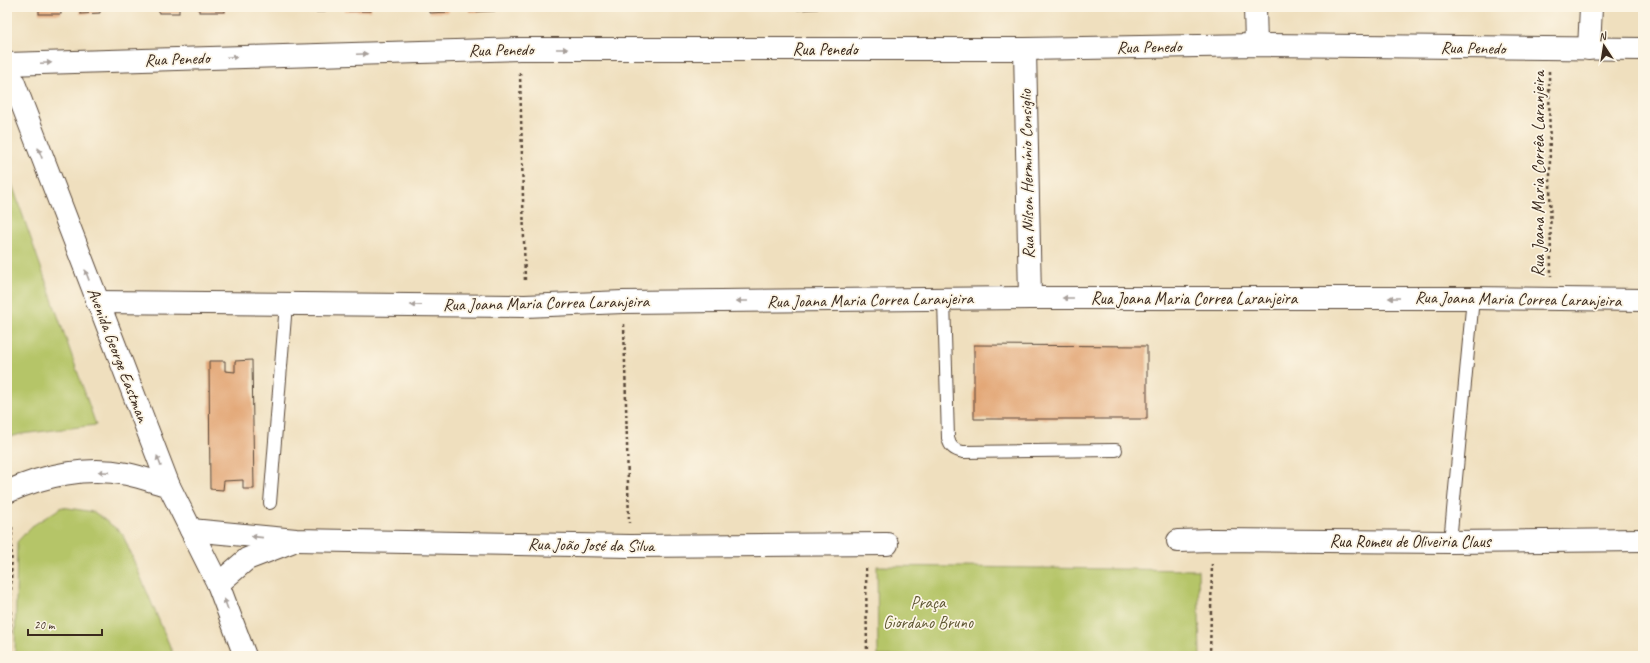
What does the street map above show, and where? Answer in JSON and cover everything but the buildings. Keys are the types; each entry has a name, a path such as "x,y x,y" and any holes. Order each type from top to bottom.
{"street":[{"path":"1255,7 1256,45"},
{"path":"1589,48 1591,7"},
{"name":"Rua Penedo","path":"7,65 520,49 1025,49 1256,45 1643,49"},
{"name":"Rua Nilson Hermínio Consiglio","path":"1025,49 1030,298"},
{"name":"Avenida George Eastman","path":"7,65 169,486 218,584 242,648"},
{"name":"Rua Joana Maria Correa Laranjeira","path":"97,302 525,306 623,302 1030,298 1473,298 1643,300"},
{"path":"7,492 37,480 77,472 102,471 127,474 169,486"},
{"name":"Rua João José da Silva","path":"192,530 296,540 630,546 877,544"},
{"name":"Rua João José da Silva","path":"218,584 247,559 296,540"},
{"name":"Rua Romeu de Oliveiria Claus","path":"1178,541 1450,542 1643,540"}],"lane":[{"path":"1450,542 1473,298"},
{"path":"944,300 948,438 950,445 955,450 963,452 1116,450"},
{"path":"270,503 286,304"}],"path":[{"path":"520,49 525,306"},
{"name":"Rua Joana Maria Corrêa Laranjeira","path":"1549,49 1551,300"},
{"path":"623,302 630,546"},
{"path":"10,656 12,527"},
{"path":"1210,656 1212,540"},
{"path":"867,656 877,544"}],"green space":[{"path":"7,170 96,425 21,434 7,438"},
{"path":"62,507 94,512 122,533 174,656 15,656 17,542 32,526"},
{"name":"Praça Giordano Bruno","path":"877,566 1198,570 1200,656 878,656"}]}
